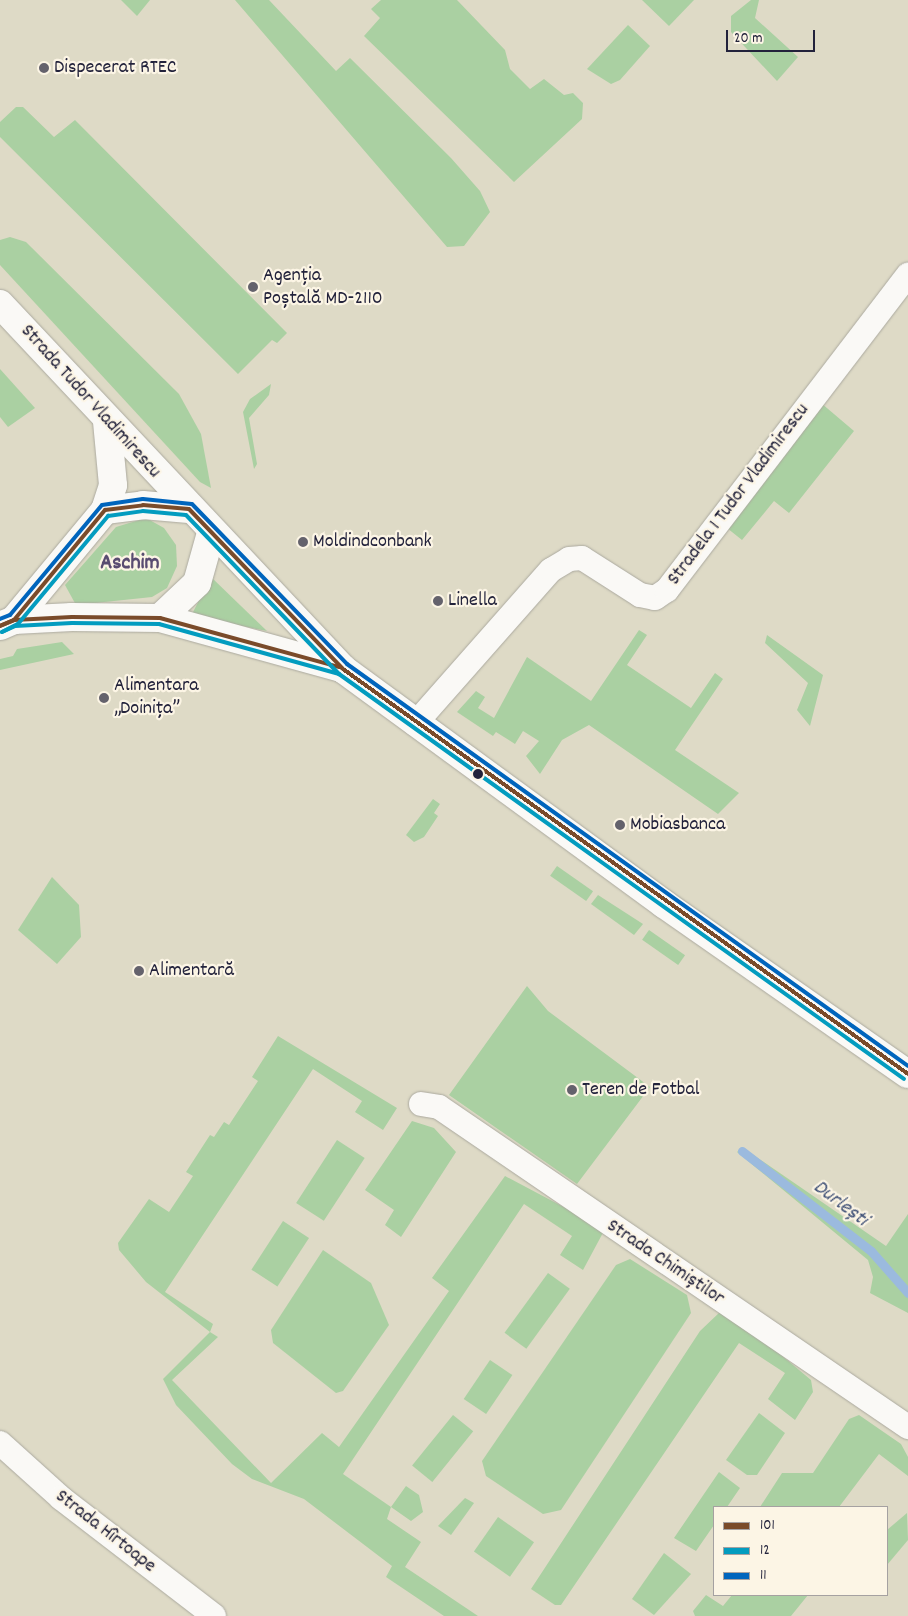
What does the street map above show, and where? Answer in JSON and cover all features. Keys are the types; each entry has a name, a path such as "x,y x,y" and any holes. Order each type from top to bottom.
{"main road":[{"name":"Strada Tudor Vladimirescu","path":"0,304 211,533 343,669 415,724 908,1074"},
{"path":"7,623 106,510 113,466 107,421"},
{"path":"106,510 142,505 189,509"},
{"path":"160,618 197,583 211,533"},
{"path":"7,623 160,618 343,669"}],"street":[{"name":"Stradela 1 Tudor Vladimirescu","path":"415,724 551,570 569,559 582,558 640,595 655,598 667,590 908,275"},
{"name":"Strada Chimiștilor","path":"421,1104 439,1107 908,1427"},
{"name":"Strada Hîrtoape","path":"0,1444 61,1498 214,1616"}],"green space":[{"path":"121,0 150,0 137,16"},
{"path":"235,0 269,0 336,71 350,58 451,158 480,191 490,212 464,246 447,247"},
{"path":"381,0 457,0 505,50 510,69 530,89 544,79 564,95 573,93 583,103 582,119 514,182 364,36 380,18 371,9"},
{"path":"642,0 694,0 669,26"},
{"path":"751,0 759,0 755,18 798,57 777,81 731,32 731,16"},
{"path":"628,25 650,46 620,80 611,84 587,69"},
{"path":"16,107 23,107 54,137 75,120 287,333 277,343 272,340 238,374 0,137 0,122"},
{"path":"10,237 26,242 179,394 201,434 211,488 200,482 0,265 0,240"},
{"path":"0,369 35,408 8,427 0,417"},
{"path":"271,384 269,395 249,418 257,464 254,469 243,412 250,399"},
{"path":"821,403 854,431 789,513 774,501 742,540 727,528"},
{"path":"146,518 164,528 176,545 177,566 167,588 152,597 76,605 65,585 116,527"},
{"path":"211,577 267,631 191,616"},
{"path":"639,630 647,635 627,665 691,708 715,673 723,679 675,750 739,793 718,814 589,725 562,740 540,774 526,756 539,741 523,731 515,744 496,732 493,736 457,712 476,691 485,697 478,708 494,718 527,657 591,701"},
{"path":"767,635 823,675 810,726 797,710 808,683 765,643"},
{"path":"62,642 74,654 0,670 0,659 13,656 17,649"},
{"path":"433,799 440,804 434,813 438,816 424,837 414,842 406,835"},
{"path":"557,866 593,891 586,901 550,876"},
{"path":"52,877 79,905 81,937 57,964 18,930"},
{"path":"598,895 643,924 634,935 591,904"},
{"path":"649,930 685,955 678,965 642,940"},
{"path":"527,986 548,1011 650,1087 577,1184 449,1095"},
{"path":"278,1036 397,1108 383,1130 355,1112 362,1101 313,1069 165,1292 213,1324 210,1332 146,1282 119,1250 118,1243 149,1199 169,1212 193,1176 186,1172 210,1135 214,1137 224,1122 229,1125 258,1081 252,1077"},
{"path":"412,1121 434,1128 456,1152 401,1237 385,1225 394,1210 365,1190"},
{"path":"337,1140 365,1158 324,1221 296,1203"},
{"path":"742,1147 886,1246 908,1214 908,1313 870,1293 873,1277 868,1260 737,1152"},
{"path":"505,1176 605,1229 583,1270 560,1255 572,1236 524,1204 343,1474 391,1507 387,1519 421,1542 405,1567 478,1616 444,1616 386,1577 392,1566 304,1499 252,1479 232,1464 176,1405 163,1379 210,1332 218,1337 172,1380 271,1483 322,1433 339,1447 449,1291 432,1278"},
{"path":"283,1221 309,1238 277,1287 251,1270"},
{"path":"323,1250 371,1283 389,1325 343,1391 336,1393 273,1343 271,1330"},
{"path":"630,1259 687,1295 691,1313 561,1510 543,1514 486,1476 482,1461 616,1265"},
{"path":"548,1273 570,1289 526,1349 505,1333"},
{"path":"720,1312 749,1328 811,1380 813,1392 795,1420 768,1399 785,1373 739,1343 561,1605 555,1605 531,1589 700,1331"},
{"path":"490,1360 512,1375 486,1414 464,1399"},
{"path":"759,1413 785,1433 757,1475 747,1475 726,1460"},
{"path":"453,1415 473,1431 432,1482 412,1466"},
{"path":"859,1415 901,1444 908,1457 908,1476 879,1454 840,1506 761,1506 782,1473 813,1473 849,1419"},
{"path":"719,1472 740,1488 728,1506 713,1506 713,1526 696,1551 674,1538"},
{"path":"406,1486 419,1495 423,1512 411,1521 391,1507"},
{"path":"465,1498 474,1503 451,1535 438,1526"},
{"path":"907,1513 908,1540 888,1564 888,1529"},
{"path":"498,1517 534,1542 510,1577 474,1551"},
{"path":"664,1553 691,1574 654,1615 632,1599"},
{"path":"706,1595 723,1606 731,1596 807,1596 791,1616 695,1616 693,1611"}],"waterway":[{"name":"Durlești","path":"742,1151 871,1251 908,1293"}],"transit line":[{"name":"11","path":"0,619 10,615 102,505 143,499 192,504 347,664 908,1066"},
{"name":"101","path":"0,626 14,620 105,510 143,505 189,509 343,669 908,1074"},
{"name":"12","path":"2,632 18,624 108,516 143,511 186,515 339,674 904,1079"},
{"name":"101","path":"0,626 14,620 72,617 160,618 339,667"},
{"name":"12","path":"2,632 15,626 72,623 159,624 339,674"}],"place":[{"name":"Dispecerat RTEC","path":"44,68"},
{"name":"Agenția Poștală MD-2110","path":"253,287"},
{"name":"Moldindconbank","path":"303,542"},
{"name":"Linella","path":"438,601"},
{"name":"Alimentara „Doinița”","path":"104,698"},
{"name":"Mobiasbanca","path":"620,825"},
{"name":"Alimentară","path":"139,971"},
{"name":"Teren de Fotbal","path":"572,1090"}],"district":[{"name":"Aschim","path":"130,564"}]}
